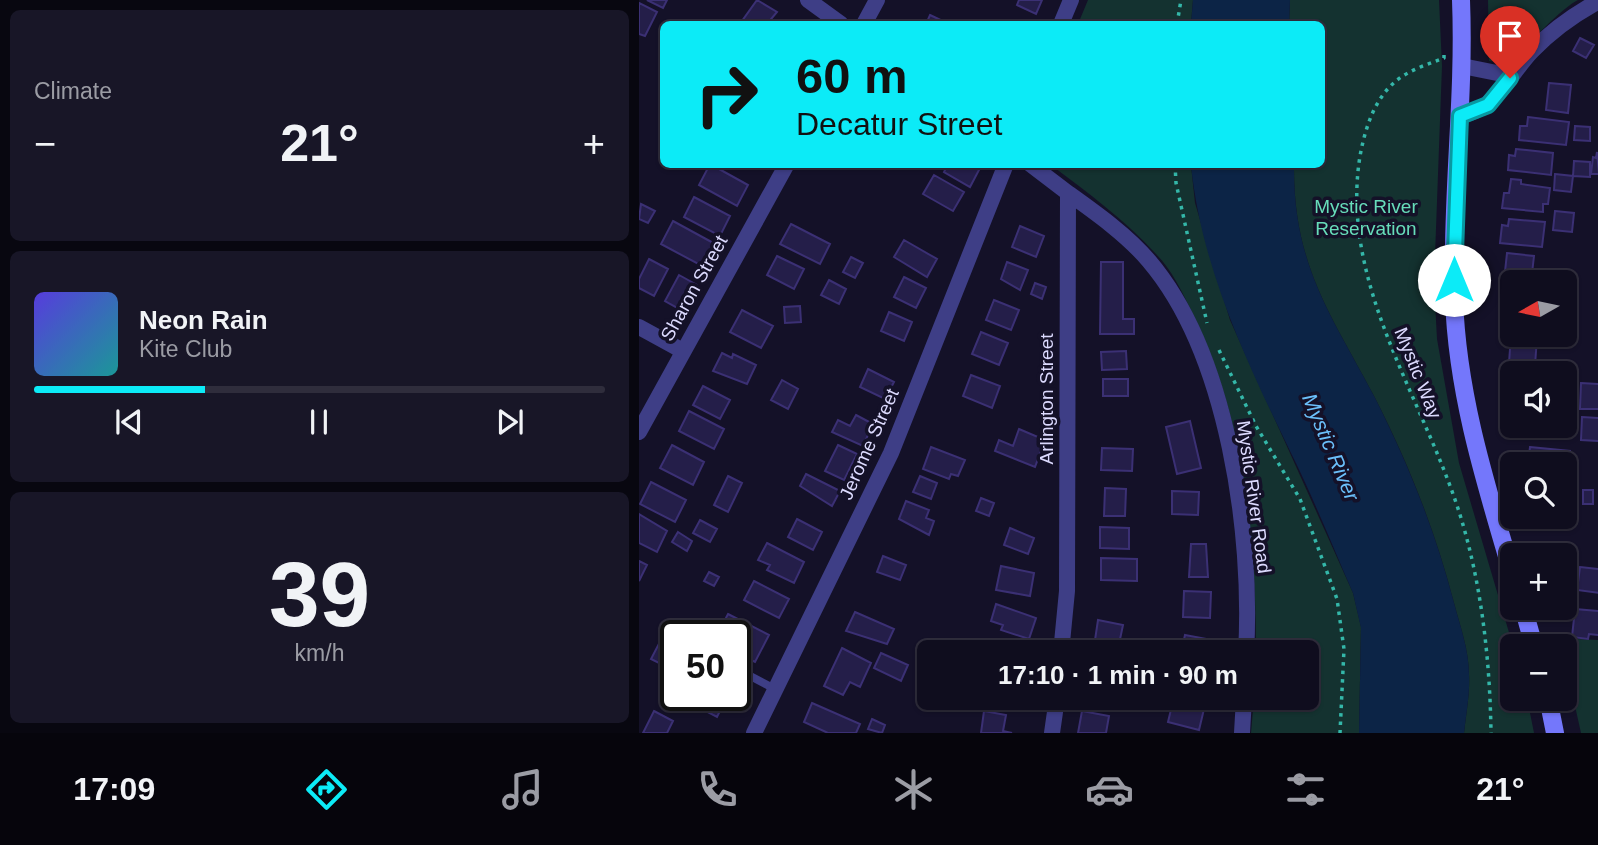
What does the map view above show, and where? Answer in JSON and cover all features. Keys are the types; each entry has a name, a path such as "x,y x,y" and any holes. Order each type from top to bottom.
{"main road":[{"path":"1461,0 1462,66 1454,240 1458,348 1473,438 1503,543"},
{"path":"1551,711 1555,733"}],"street":[{"path":"808,0 837,21"},
{"path":"866,21 877,0"},
{"path":"1062,21 1071,0"},
{"path":"1460,116 1488,105 1521,62 1562,23 1598,1"},
{"path":"1462,66 1497,73 1521,62"},
{"name":"Sharon Street","path":"639,432 785,168"},
{"name":"Jerome Street","path":"754,733 891,453 1004,168"},
{"path":"1035,168 1068,193"},
{"name":"Arlington Street","path":"1062,640 1067,591 1068,193"},
{"name":"Mystic River Road","path":"1068,193 1126,238 1149,261 1173,295 1209,369 1231,454 1246,584 1246,640"},
{"path":"639,327 683,351"},
{"path":"1052,733 1055,710"},
{"path":"1242,733 1243,710"}],"lane":[{"path":"751,676 775,689"}],"path":[{"path":"1178,21 1181,0"},
{"name":"Mystic Way","path":"1444,58 1396,81 1376,106 1362,146 1355,188 1356,221 1375,300 1461,518 1485,637 1491,733"},
{"path":"1175,168 1176,183 1209,330"},
{"path":"1215,342 1256,426 1300,499 1326,564 1337,599 1344,649 1340,733"}],"green space":[{"path":"1088,0 1193,0 1191,21 1079,21"},
{"name":"Mystic River Reservation","path":"1290,0 1439,0 1442,66 1434,283 1437,339 1459,463 1500,602 1500,620 1505,620 1509,634 1500,634 1500,711 1530,711 1534,733 1464,733 1469,666 1438,549 1398,446 1329,313 1307,260 1295,200 1294,168 1325,168 1325,21 1289,21"},
{"path":"1488,0 1578,0 1523,47 1500,60 1489,61"},
{"path":"1055,168 1191,168 1195,203 1230,320 1353,593 1361,627 1359,733 1251,733 1253,710 1319,710 1319,640 1256,640 1249,522 1235,435 1224,393 1210,352 1172,274 1162,260 1119,218"},
{"path":"1577,639 1598,640 1598,733 1581,733 1576,711"}],"water":[{"path":"1193,0 1290,0 1289,21 1191,21"},
{"name":"Mystic River","path":"1191,168 1294,168 1295,200 1307,260 1329,313 1398,446 1420,497 1447,576 1469,666 1464,733 1359,733 1361,628 1353,593 1307,486 1242,348 1215,276 1196,203"}],"building":[{"path":"647,0 667,0 663,8"},
{"path":"757,0 777,12 770,21 742,21"},
{"path":"1019,0 1042,0 1036,14 1017,5"},
{"path":"639,3 657,12 645,36 639,34"},
{"path":"930,15 943,21 927,21"},
{"path":"1580,38 1594,45 1586,58 1573,51"},
{"path":"1549,83 1571,85 1568,113 1546,110"},
{"path":"1528,117 1569,122 1566,145 1519,140 1520,126 1527,126"},
{"path":"1575,126 1590,127 1590,141 1574,140"},
{"path":"1516,149 1553,153 1551,175 1508,170 1509,155 1515,156"},
{"path":"1597,152 1599,174 1591,174 1593,157 1596,158"},
{"path":"1574,161 1590,162 1590,177 1573,176"},
{"path":"708,168 717,168 748,185 737,206 699,185"},
{"path":"946,168 980,168 970,187 944,172"},
{"path":"1555,174 1573,176 1571,192 1554,190"},
{"path":"934,175 964,192 953,211 923,194"},
{"path":"1511,179 1521,180 1521,184 1550,188 1548,204 1543,204 1543,212 1502,208 1504,193 1509,193"},
{"path":"694,197 730,216 720,236 684,217"},
{"path":"641,204 655,211 648,223 639,219"},
{"path":"1555,211 1574,213 1572,232 1553,230"},
{"path":"1509,219 1545,222 1542,247 1500,243 1502,225 1508,226"},
{"path":"673,221 717,245 704,267 661,244"},
{"path":"791,224 830,244 820,264 780,244"},
{"path":"1020,226 1044,236 1036,257 1012,247"},
{"path":"904,240 937,259 927,277 894,257"},
{"path":"1507,253 1534,256 1532,270 1505,270"},
{"path":"777,256 804,269 794,289 767,275"},
{"path":"851,257 863,263 855,278 843,272"},
{"path":"649,259 668,269 654,296 639,288 639,279"},
{"path":"1007,262 1028,270 1020,290 1001,279"},
{"path":"1101,262 1123,262 1123,319 1134,319 1134,334 1100,334"},
{"path":"679,275 697,285 692,302 688,300 683,311 665,301"},
{"path":"904,277 926,288 916,308 894,297"},
{"path":"829,280 846,289 839,304 821,295"},
{"path":"1035,283 1046,287 1042,299 1031,294"},
{"path":"994,300 1019,310 1011,330 986,320"},
{"path":"800,306 801,322 785,323 784,307"},
{"path":"742,310 773,326 761,348 730,332"},
{"path":"889,312 912,322 904,341 881,331"},
{"path":"981,332 1008,343 999,365 972,354"},
{"path":"1510,347 1536,347 1535,361 1509,361"},
{"path":"1126,351 1127,369 1102,370 1101,352"},
{"path":"722,353 732,358 733,354 756,365 747,384 713,371"},
{"path":"868,369 894,382 885,399 860,387"},
{"path":"971,375 1000,386 992,408 963,396"},
{"path":"1103,379 1128,379 1128,396 1103,396"},
{"path":"782,380 798,389 788,409 771,400"},
{"path":"1581,383 1599,384 1599,409 1580,409"},
{"path":"703,386 730,400 720,419 693,405"},
{"path":"689,411 724,429 714,449 679,431"},
{"path":"856,415 873,424 863,446 832,432 838,420 850,426"},
{"path":"1582,417 1599,418 1599,441 1581,440"},
{"path":"1190,421 1201,468 1177,474 1166,427"},
{"path":"1019,429 1045,440 1035,467 995,451 999,440 1013,446"},
{"path":"672,445 704,462 693,485 660,468"},
{"path":"838,445 857,454 844,480 825,471"},
{"path":"931,447 965,460 958,476 951,474 949,479 923,469"},
{"path":"1530,447 1570,451 1570,452 1529,452"},
{"path":"1102,448 1133,449 1132,471 1101,470"},
{"path":"806,474 840,491 832,506 800,486"},
{"path":"728,476 742,483 728,512 714,505"},
{"path":"920,476 937,483 931,499 913,492"},
{"path":"651,482 686,500 675,522 640,504"},
{"path":"1105,488 1126,489 1125,516 1104,516"},
{"path":"1583,490 1593,490 1593,504 1583,504"},
{"path":"1172,491 1199,492 1198,515 1172,514"},
{"path":"981,498 994,503 989,516 976,511"},
{"path":"906,501 929,510 926,518 934,521 929,535 899,519"},
{"path":"639,514 667,531 657,552 639,543"},
{"path":"797,519 822,532 813,550 788,537"},
{"path":"700,520 717,529 710,542 693,533"},
{"path":"1100,527 1129,528 1129,549 1100,548"},
{"path":"1010,528 1034,538 1028,554 1004,545"},
{"path":"678,532 692,541 687,551 672,542"},
{"path":"767,543 804,562 794,583 767,570 770,565 758,560"},
{"path":"1191,544 1206,544 1208,577 1189,577"},
{"path":"883,556 906,565 900,580 877,572"},
{"path":"1101,558 1137,559 1137,581 1101,580"},
{"path":"639,561 647,565 639,581"},
{"path":"1001,566 1034,573 1030,596 996,590"},
{"path":"1580,567 1599,569 1599,593 1577,590"},
{"path":"709,572 719,577 714,586 704,581"},
{"path":"754,581 789,599 779,618 744,600"},
{"path":"1184,591 1211,592 1210,618 1183,617"},
{"path":"996,604 1036,618 1029,639 1001,630 1003,625 991,621"},
{"path":"1577,609 1599,611 1599,635 1589,634 1588,639 1572,634"},
{"path":"855,612 894,629 887,644 846,631"},
{"path":"728,614 740,620 725,620"},
{"path":"1098,620 1123,625 1120,640 1095,640"},
{"path":"751,626 769,635 755,662 751,660"},
{"path":"1185,635 1212,640 1184,640"},
{"path":"660,642 660,664 651,659"},
{"path":"842,648 871,663 860,687 850,682 843,695 824,686"},
{"path":"881,653 908,665 901,681 874,668"},
{"path":"812,703 860,724 856,733 828,733 804,722"},
{"path":"1171,710 1204,710 1199,730 1168,722"},
{"path":"654,711 673,721 667,733 643,733"},
{"path":"706,711 720,711 717,717"},
{"path":"984,711 1006,715 1003,731 1012,733 981,733"},
{"path":"1082,711 1109,716 1106,733 1078,733"},
{"path":"872,719 885,725 882,733 868,729"}],"route":[{"path":"1454,280 1454,219 1460,116 1483,109 1493,101 1510,78"}]}
